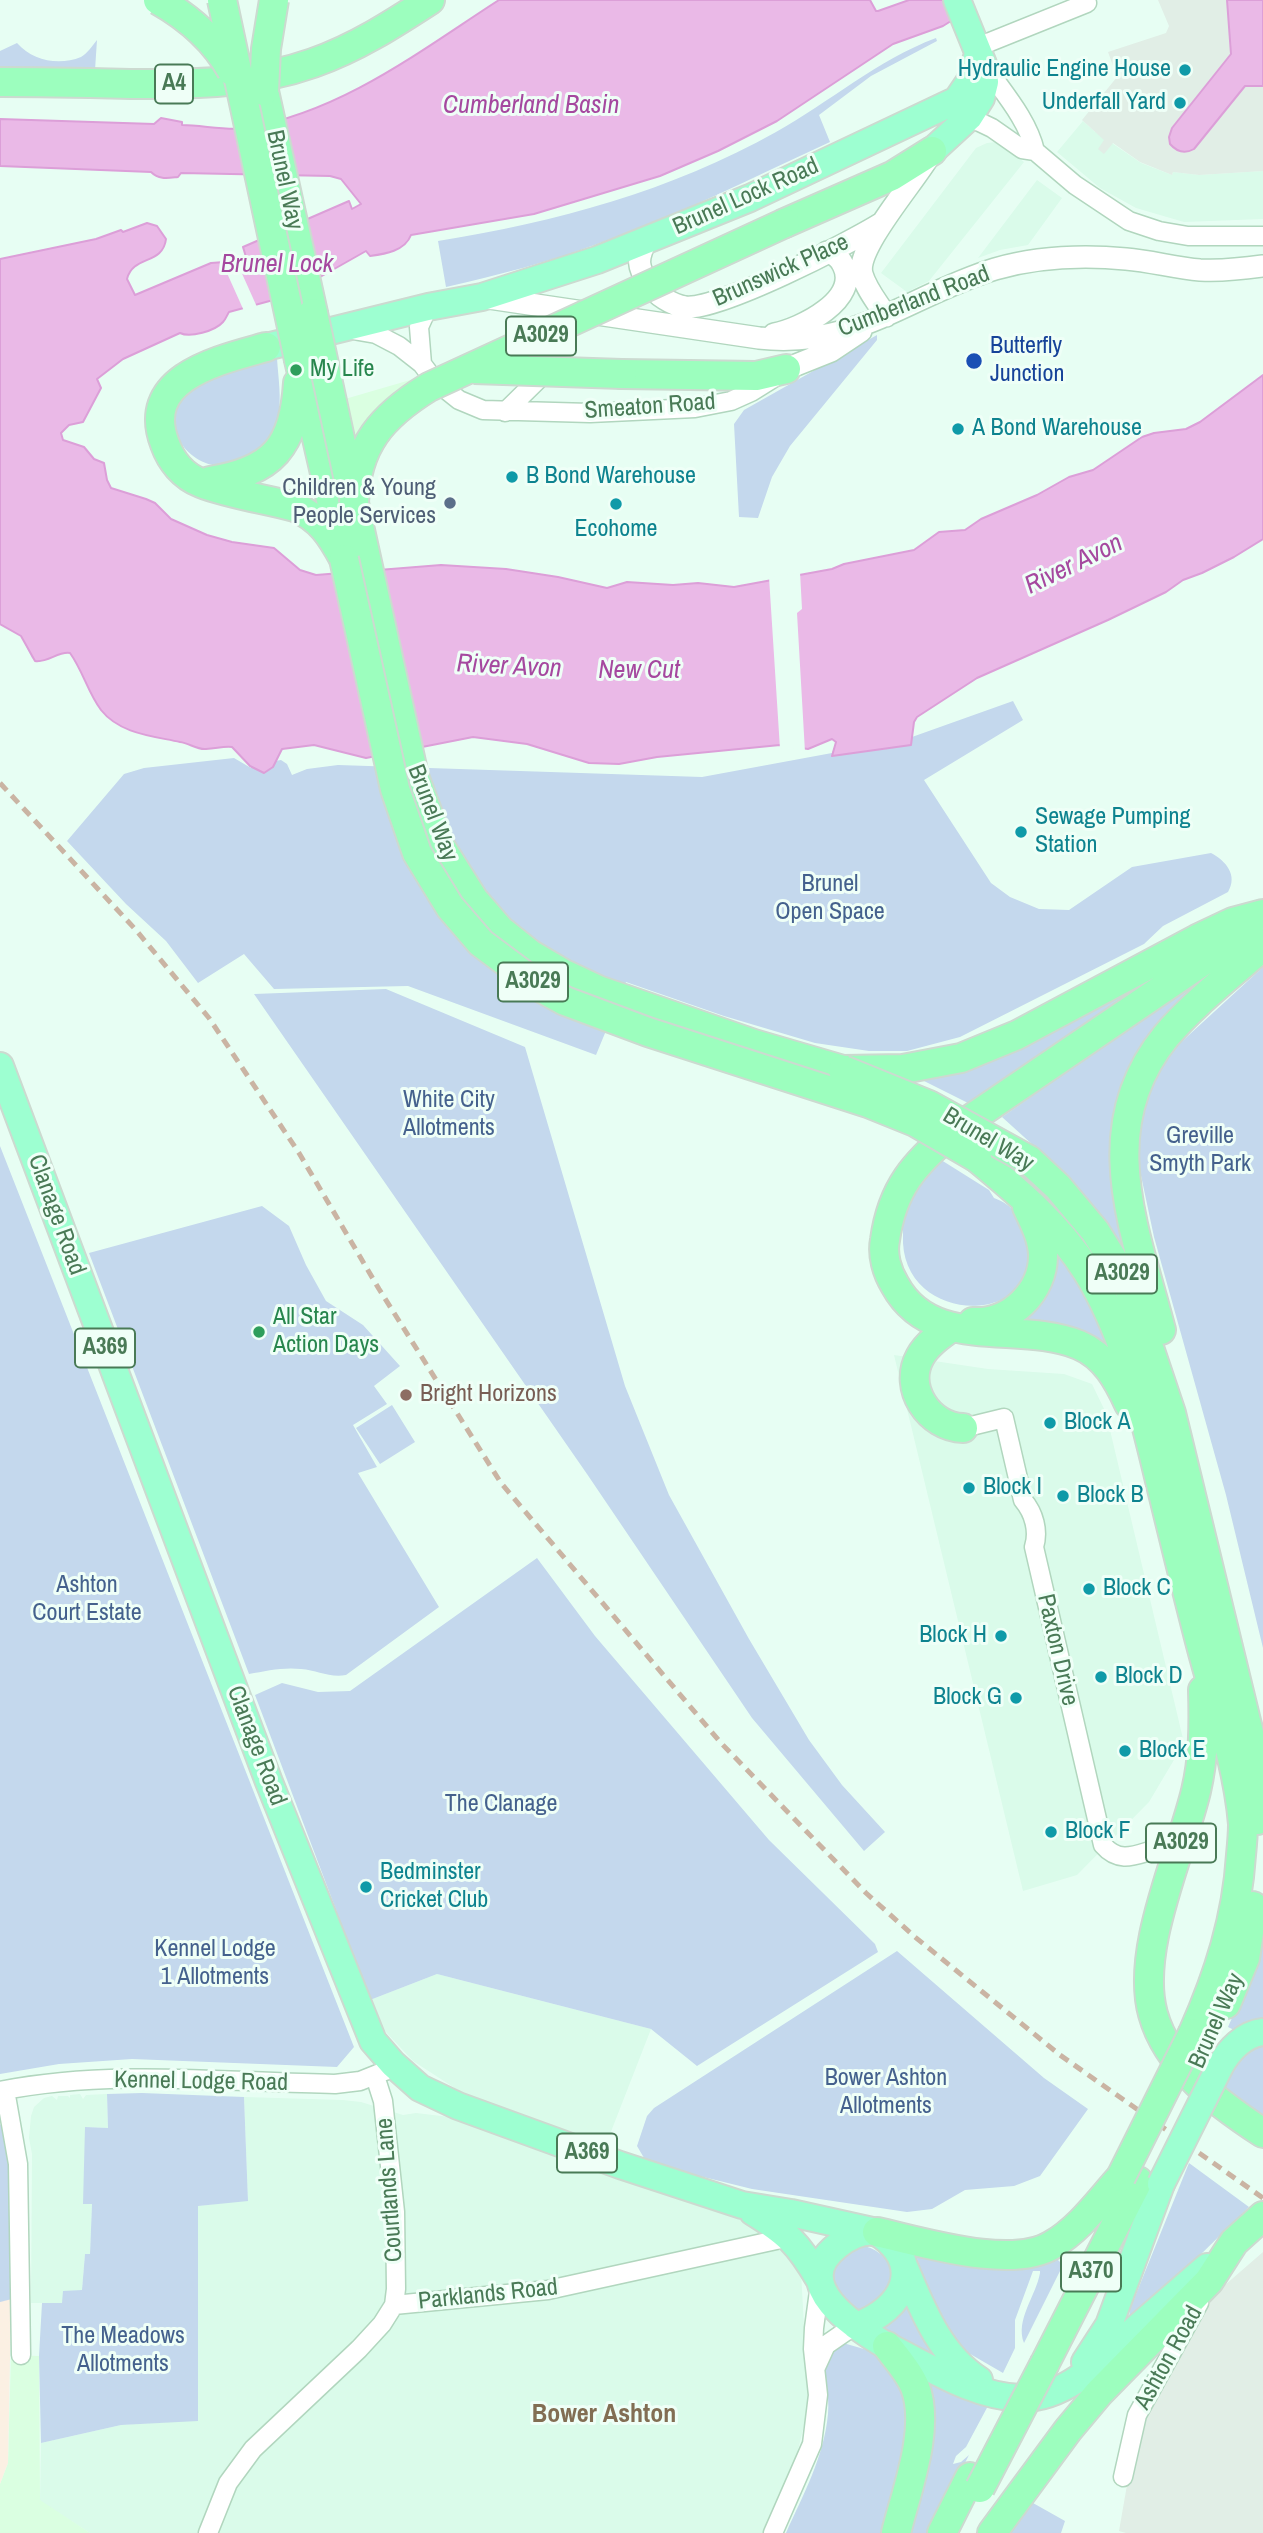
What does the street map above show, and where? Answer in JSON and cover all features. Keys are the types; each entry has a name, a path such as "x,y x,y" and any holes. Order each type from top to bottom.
{"highway":[{"name":"A3029","path":"158,0 185,17 206,35 230,67 253,90 276,5"},
{"path":"222,0 253,90"},
{"name":"A4","path":"0,82 208,85 248,80 312,64 344,51 377,34 430,0"},
{"name":"Brunel Way","path":"253,90 299,360 395,789 417,853 450,907 481,943 499,959 565,1001 648,1032 868,1103 915,1122 977,1158 1020,1193 1069,1244 1088,1273 1109,1314 1139,1393 1227,1738 1243,1825 1239,1888 1225,1951 1214,1985 1208,2047"},
{"name":"Brunel Way","path":"253,90 354,503 414,776 446,857 474,900 500,930 530,954 598,990 754,1044 843,1070 929,1105 1029,1160 1058,1187 1095,1231 1127,1282 1171,1413 1255,1757 1259,1867 1245,1958 1208,2047 1140,2181 1038,2359 975,2482 942,2533"},
{"name":"A3029","path":"354,503 361,460 369,441 383,422 409,399 467,369 892,176 932,152"},
{"name":"A3029","path":"265,347 205,365 184,376 165,400 160,418 163,440 170,457 183,473 200,482 295,506 310,513 331,534 344,559"},
{"name":"A3029","path":"200,482 240,477 266,462 283,445 293,422 299,360"},
{"path":"467,369 756,376 786,369"},
{"name":"A3029","path":"843,1070 903,1069 961,1058 1017,1035 1233,922 1263,914"},
{"name":"A3029","path":"1157,1466 1119,1383 1102,1360 1081,1346 1064,1340 952,1327 926,1318 902,1298 886,1265 884,1243 895,1197 923,1156 990,1105 1263,920"},
{"path":"1171,1413 1164,1342 1131,1215 1124,1158 1128,1110 1146,1067 1166,1036 1263,946"},
{"path":"902,1298 939,1315 966,1322 993,1320 1027,1299 1042,1269 1043,1250 1037,1228 1020,1193"},
{"path":"952,1327 923,1351 916,1367 915,1378 919,1399 931,1415 950,1426 963,1428"},
{"name":"A3029","path":"1202,1648 1203,1757 1152,1947 1149,1992 1153,2015 1169,2049 1190,2076 1230,2111 1263,2133"},
{"name":"A3029","path":"1255,1757 1263,1787"},
{"path":"875,2232 1003,2256 1030,2254 1054,2244 1140,2181"},
{"path":"992,2533 1068,2430 1099,2393 1209,2281 1234,2242 1263,2216"},
{"name":"A369","path":"887,2346 908,2374 920,2407 917,2443 896,2533"},
{"name":"Brunel Way","path":"957,2533 975,2482"}],"main road":[{"name":"A3029","path":"932,152 962,124 983,92 985,72 957,0"},
{"name":"Brunel Lock Road","path":"482,296 597,260 646,241 750,198 937,110 957,100 966,90 979,55"},
{"path":"937,110 953,115 962,124"},
{"name":"A3029","path":"265,347 482,296"},
{"name":"Clanage Road","path":"0,1066 269,1782 384,2070 458,2106 620,2165 742,2205 875,2232"},
{"path":"1208,2047 1226,2055 1256,2032 1263,2032"},
{"path":"1063,2388 1082,2367 1109,2325 1140,2181"},
{"name":"Clanage Road","path":"742,2205 790,2237 820,2281"},
{"path":"820,2281 821,2268 832,2250 849,2238 875,2232 897,2251 929,2322 963,2369 1001,2394 1018,2398 1040,2397 1063,2388 1089,2370 1234,2242"},
{"path":"856,2325 869,2321 894,2304 901,2290 904,2266"},
{"name":"A369","path":"820,2281 835,2308 887,2346 975,2389 1001,2394"}],"street":[{"path":"1035,151 1032,138 979,55 1087,3"},
{"path":"962,124 992,128 1022,149 1035,151 1075,185 1129,221 1159,231 1188,236 1263,236"},
{"path":"786,369 836,349 886,316 861,271 863,256 882,223 922,170 932,152"},
{"name":"Brunswick Place","path":"646,241 637,262 640,272 652,289 669,301 686,307 717,302 858,238 882,223"},
{"path":"759,338 784,332 809,320 833,304 842,294 847,286 845,269 838,257 827,252"},
{"name":"Cumberland Road","path":"482,296 759,338 790,340 809,339 886,316 966,279 1046,258 1128,259 1202,270 1263,266"},
{"path":"342,329 376,334 399,346 422,363 434,380 459,400 483,410 505,412 563,355 565,345 556,325 533,305"},
{"path":"422,363 419,327 428,307"},
{"name":"Smeaton Road","path":"505,412 610,412 695,408 731,401 751,392 786,369"},
{"name":"Paxton Drive","path":"963,1428 1004,1418 1023,1500 1031,1509 1037,1536 1034,1547 1103,1845 1113,1854 1123,1857 1164,1846 1180,1849"},
{"name":"Kennel Lodge Road","path":"21,2355 19,2164 3,2091 119,2079 335,2084 384,2070"},
{"name":"Courtlands Lane","path":"384,2070 383,2101 394,2200 397,2289 394,2305"},
{"name":"Parklands Road","path":"208,2533 228,2483 253,2449 359,2349 382,2324 394,2305 548,2290 790,2237"},
{"path":"773,2533 813,2445 818,2412 813,2349 820,2281"},
{"name":"Ashton Road","path":"1123,2477 1136,2415 1209,2281"},
{"path":"816,2367 826,2345 856,2325"}],"shaded area":[{"name":"Underfall Yard","path":"1158,0 1227,0 1231,54 1263,86 1263,171 1199,175 1173,172 1172,175 1140,162 1113,143 1104,154 1098,149 1104,140 1082,120 1117,77 1108,52 1166,33 1169,26"},
{"path":"1083,121 1141,163 1172,175 1173,172 1199,175 1263,171 1263,219 1184,222 1136,208 1100,188 1057,152"},
{"path":"996,142 1024,162 929,281 907,292 881,273 976,148"},
{"path":"1037,180 1062,198 1028,245 1000,250 978,258"},
{"path":"424,376 386,429 365,490 345,399"},
{"path":"894,1355 988,1369 1064,1374 1092,1384 1106,1413 1184,1743 1149,1802 1077,1875 1023,1891"},
{"path":"437,1974 651,2029 605,2147 464,2094 413,2061 384,2030 370,2000"},
{"path":"80,2094 83,2099 86,2095 107,2094 108,2128 86,2127 84,2204 92,2204 90,2254 85,2254 82,2290 63,2303 31,2303 31,2116 34,2107 44,2098 52,2096 57,2100 58,2096 70,2098 70,2095"},
{"path":"244,2097 343,2100 361,2102 403,2115 416,2113 450,2117 749,2220 794,2257 801,2272 808,2397 806,2417 797,2454 763,2533 90,2533 40,2501 41,2443 121,2425 198,2420 198,2206 248,2200"},
{"path":"0,2124 13,2200 8,2463 0,2484"},
{"path":"1263,2252 1263,2533 1119,2531 1139,2416 1170,2369 1210,2298"},
{"path":"11,2355 39,2356 40,2500 90,2533 0,2533 0,2484 8,2463"}],"green space":[{"path":"936,38 937,41 871,76 819,115 830,142 629,232 543,262 446,287 438,241 569,214 612,202 695,171 776,132 894,58"},
{"path":"97,40 95,70 0,68 0,51 17,43 38,58 64,61 83,56"},
{"path":"877,335 877,340 790,446 772,477 758,518 739,517 734,424 744,410"},
{"path":"277,358 280,395 278,417 270,437 261,448 230,465 222,466 209,464 186,450 174,427 174,415 178,402 188,391 219,374"},
{"name":"Brunel Open Space","path":"0,517 263,746 870,717 1263,539 1234,557 1183,580 1166,592 977,678 917,717 912,737 1013,701 1023,720 924,780 991,883 1010,897 1039,909 1069,910 1132,867 1211,853 1226,864 1232,880 1228,892 1163,926 1144,944 960,1037 907,1051 869,1051 815,1043 724,1016 626,982 596,1055 408,986 274,989 244,954 198,983 166,941 126,904 67,841 124,774 144,768 234,758 251,768 252,761 247,763 232,746 202,749 120,725 103,712 70,653 39,662 32,658 21,636 0,624","holes":["473,737 527,744 589,763 619,764 657,757 780,745 808,749 828,740 835,739 836,742 832,753 702,777 338,765 307,769 292,775 287,764 281,760 275,761 279,752 286,748 314,745 366,758"]},
{"path":"1178,965 972,1105 918,1078"},
{"name":"Greville Smyth Park","path":"1263,967 1263,1648 1226,1495 1154,1237 1136,1152 1147,1100 1159,1070 1178,1045"},
{"path":"1192,985 1192,991 1146,1043 1128,1261 1092,1208 1034,1146 1002,1117"},
{"name":"White City Allotments","path":"386,989 525,1047 625,1386 669,1495 809,1740 842,1785 885,1832 864,1851 752,1718 587,1474 254,994"},
{"path":"0,1146 354,2047 337,2067 132,2059 59,2064 0,2074"},
{"path":"938,1158 989,1190 994,1198 1017,1214 1023,1226 1028,1241 1028,1270 1016,1290 996,1302 971,1306 946,1301 923,1287 908,1265 903,1234 904,1212 913,1191"},
{"path":"262,1206 289,1226 326,1301 363,1325 400,1366 374,1386 387,1404 353,1425 377,1467 358,1473 439,1607 346,1675 294,1669 249,1674 89,1253"},
{"path":"1054,1239 1121,1354 1003,1323"},
{"path":"392,1405 415,1442 380,1464 356,1428"},
{"name":"The Clanage","path":"537,1558 595,1636 769,1840 875,1944 878,1952 697,2066 651,2029 437,1974 370,2000 255,1695 282,1683 318,1692 350,1691"},
{"path":"1263,1924 1263,2021 1236,2031 1228,2027 1255,1966"},
{"name":"Bower Ashton Allotments","path":"897,1951 1044,2078 1088,2109 1040,2176 1014,2186 965,2190 932,2209 907,2212 752,2189 647,2163 637,2146 647,2116 654,2108"},
{"path":"1263,2043 1263,2120 1222,2092 1242,2058"},
{"name":"The Meadows Allotments","path":"107,2094 244,2097 248,2201 198,2206 198,2421 121,2425 41,2443 39,2356 42,2303 62,2303 63,2291 82,2290 85,2254 90,2254 92,2204 83,2204 85,2127 108,2128"},
{"path":"0,2124 6,2133 10,2154 12,2299 0,2302"},
{"path":"1189,2163 1249,2207 1137,2317 1129,2318 1130,2309"},
{"path":"858,2245 882,2255 892,2269 893,2277 892,2286 886,2296 861,2310 838,2301 830,2267"},
{"path":"914,2251 1052,2254 1063,2265 1024,2343 1024,2317 1040,2273 1033,2271 1015,2320 1015,2348 1003,2373 965,2351 946,2324 942,2325"},
{"path":"909,2293 939,2359 882,2329 883,2324"},
{"path":"843,2343 871,2351 888,2366 901,2383 910,2414 887,2533 786,2533 812,2475 826,2430 827,2355"},
{"path":"922,2380 989,2404 966,2447 956,2456 953,2464 961,2462 969,2455 929,2533 904,2533"},
{"path":"1033,2503 1065,2521 1061,2533 1008,2533"}],"water":[{"path":"499,0 870,0 878,11 909,0 943,0 951,21 893,44 777,121 660,176 534,214 411,235 404,245 394,251 370,256 366,251 277,299 229,312 223,322 209,331 190,335 180,333 123,359 97,379 101,388 83,422 69,425 61,433 63,440 84,447 94,459 104,463 111,488 155,503 171,519 207,535 232,542 274,548 300,570 316,575 441,565 506,569 607,588 627,582 673,585 698,583 734,587 832,569 844,564 914,550 939,532 965,530 981,519 1037,495 1069,477 1093,470 1142,437 1186,429 1200,422 1263,375 1263,539 1234,557 1183,580 1166,592 977,678 917,717 911,745 832,756 836,742 832,739 808,749 780,745 657,757 619,764 589,763 527,744 473,737 366,758 314,745 282,749 273,767 264,773 250,766 232,747 199,748 138,733 109,718 96,703 70,653 35,661 21,636 0,624 0,259 96,239 147,223 157,226 166,239 159,253 130,271 127,279 135,295 211,263 238,261 246,257 243,247 349,201 352,209 361,204 341,179 330,176 181,173 178,177 164,178 151,172 0,166 0,119 154,124 161,118 182,122 182,125 231,129 281,120 347,94 379,77"},
{"path":"1227,0 1263,0 1263,86 1245,86 1194,149 1181,151 1170,144 1172,128 1231,54"}],"pier":[{"path":"235,258 257,307 244,311 222,262"},
{"path":"800,572 802,609 797,613 805,752 790,748 780,749 769,577"}],"railway":[{"path":"0,783 135,929 209,1018 299,1153 379,1289 501,1483 721,1743 866,1893 915,1937 1060,2055 1263,2198"}],"place":[{"name":"Hydraulic Engine House","path":"1185,70"},
{"name":"Underfall Yard","path":"1180,103"},
{"name":"Butterfly Junction","path":"974,361"},
{"name":"My Life","path":"296,370"},
{"name":"A Bond Warehouse","path":"958,429"},
{"name":"B Bond Warehouse","path":"512,477"},
{"name":"Children & Young People Services","path":"450,503"},
{"name":"Ecohome","path":"616,504"},
{"name":"Sewage Pumping Station","path":"1021,832"},
{"name":"All Star Action Days","path":"259,1332"},
{"name":"Bright Horizons","path":"406,1395"},
{"name":"Block A","path":"1050,1423"},
{"name":"Block I","path":"969,1488"},
{"name":"Block B","path":"1063,1496"},
{"name":"Block C","path":"1089,1589"},
{"name":"Block H","path":"1001,1636"},
{"name":"Block D","path":"1101,1677"},
{"name":"Block G","path":"1016,1698"},
{"name":"Block E","path":"1125,1751"},
{"name":"Block F","path":"1051,1832"},
{"name":"Bedminster Cricket Club","path":"366,1887"}],"district":[{"name":"Bower Ashton","path":"604,2415"}],"water label":[{"name":"Cumberland Basin","path":"531,106"},
{"name":"Brunel Lock","path":"277,265"},
{"name":"River Avon","path":"1074,565"},
{"name":"River Avon","path":"509,667"},
{"name":"New Cut","path":"639,671"}],"park label":[{"name":"Ashton Court Estate","path":"87,1600"},
{"name":"Kennel Lodge 1 Allotments","path":"215,1964"}]}
